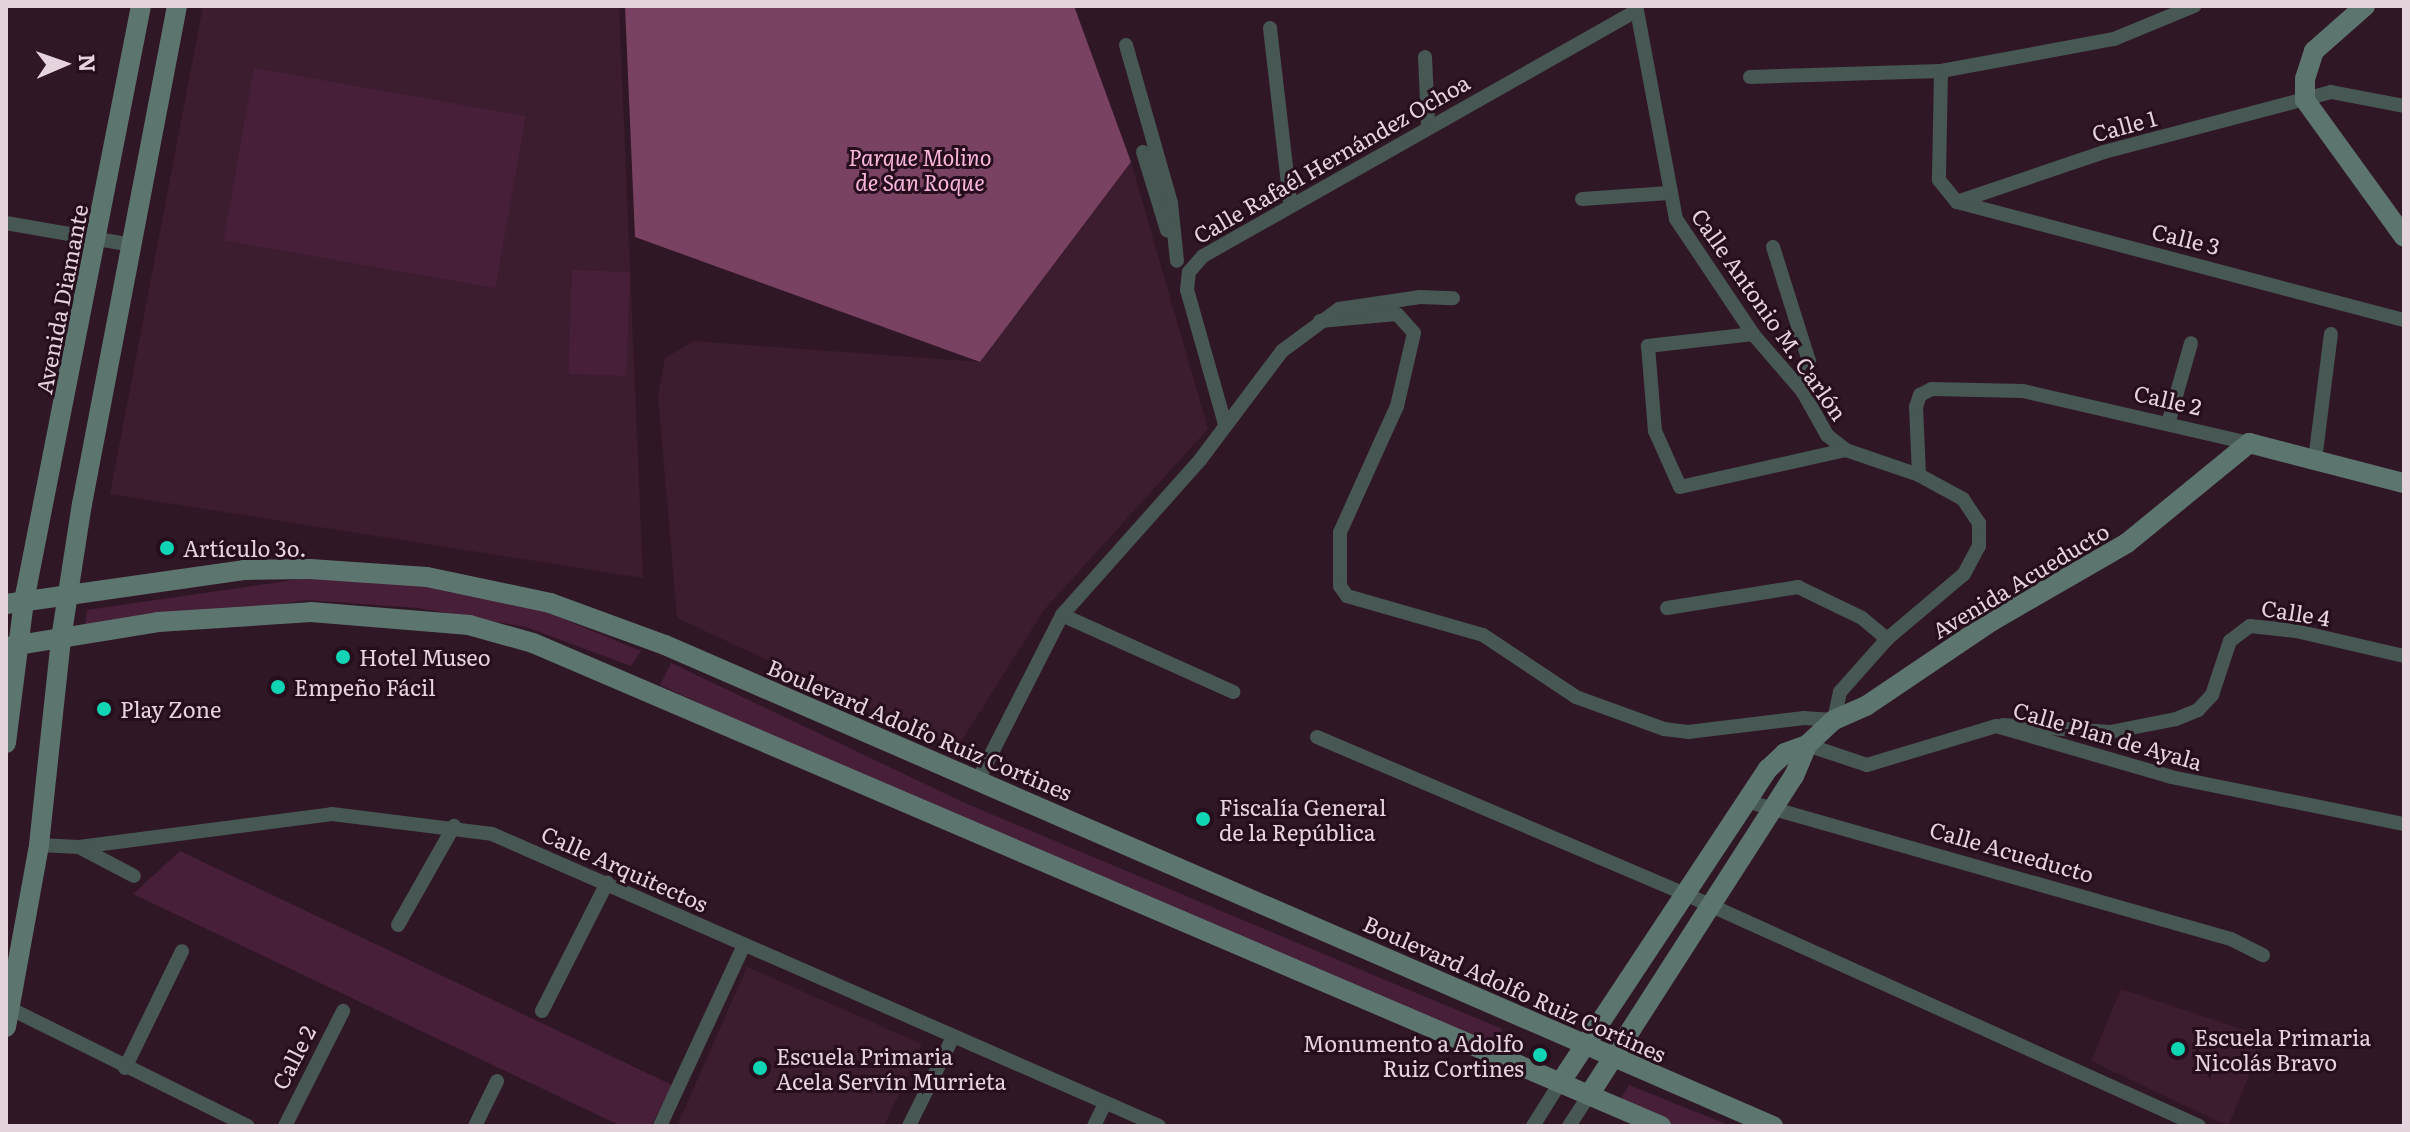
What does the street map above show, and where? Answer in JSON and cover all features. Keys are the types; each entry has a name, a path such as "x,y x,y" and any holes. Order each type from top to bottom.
{"main road":[{"name":"Avenida Diamante","path":"6,743 15,602 98,240 141,6"},
{"path":"8,1018 39,845 68,595 177,6"},
{"path":"2355,10 2314,51 2305,79 2305,100 2395,214 2404,237"},
{"name":"Avenida Acueducto","path":"1589,1095 1772,809 1807,745 1834,720 1866,706 1992,621 2127,543 2249,443"},
{"name":"Calle 2","path":"2249,443 2404,483"},
{"name":"Boulevard Adolfo Ruiz Cortines","path":"15,602 283,570 427,577 489,587 665,645 1773,1126"},
{"path":"12,646 173,620 311,612 469,625 533,643 934,819 1661,1126"},
{"name":"Avenida Acueducto","path":"1560,1083 1746,801 1785,753 1807,745"}],"street":[{"path":"1750,77 1941,71 2114,39 2194,6"},
{"name":"Calle Rafaél Hernández Ochoa","path":"1225,424 1187,290 1189,272 1203,256 1290,202 1636,8"},
{"name":"Calle Antonio M. Carlón","path":"1636,8 1676,219 1753,334 1803,392 1827,435 1846,450 1919,475 1970,505 1979,523 1979,546 1964,574 1887,639 1840,692 1834,720"},
{"path":"1270,28 1290,202"},
{"path":"1126,45 1171,203 1177,261"},
{"path":"1425,57 1428,124"},
{"path":"1941,71 1939,180 1957,202"},
{"name":"Calle 1","path":"1957,202 2104,152 2305,100 2351,93 2404,106"},
{"path":"1143,152 1177,261 1189,272"},
{"path":"1582,199 1669,193"},
{"name":"Calle 3","path":"1957,202 2404,320"},
{"path":"6,223 132,245"},
{"path":"1773,247 1809,361 1803,392"},
{"path":"978,780 1062,615 1200,460 1282,351 1339,309 1420,297 1453,298"},
{"path":"1320,321 1397,314 1414,333 1397,406 1340,532 1340,586 1347,596 1483,635 1576,697 1664,729 1688,732 1804,718 1834,720"},
{"name":"Calle Antonio M. Carlón","path":"1753,334 1648,346 1655,431 1680,487 1846,450"},
{"path":"2315,460 2331,334"},
{"path":"2168,424 2191,343"},
{"name":"Calle 2","path":"1919,475 1920,395 1932,389 1991,386 2249,443"},
{"path":"1667,608 1798,587 1862,618 1887,639"},
{"path":"1062,615 1233,692"},
{"name":"Calle 4","path":"1996,726 2022,723 2110,732 2176,719 2198,710 2212,695 2230,641 2250,626 2296,631 2404,656"},
{"name":"Calle Plan de Ayala","path":"1807,745 1867,765 1996,726 2171,777 2404,824"},
{"path":"1317,737 1709,904 2199,1126"},
{"name":"Calle Acueducto","path":"1746,801 2231,939 2263,955"},
{"name":"Calle Arquitectos","path":"39,845 79,847 332,814 454,826 492,834 1159,1126"},
{"path":"398,925 454,826"},
{"path":"79,847 134,876"},
{"path":"542,1011 607,883"},
{"path":"660,1126 744,945"},
{"path":"125,1068 182,951"},
{"name":"Calle 2","path":"285,1126 343,1011"},
{"path":"8,1018 125,1068 248,1126"},
{"path":"909,1126 953,1037"},
{"path":"475,1126 497,1081"},
{"name":"Avenida Acueducto","path":"1533,1126 1560,1083"},
{"name":"Avenida Acueducto","path":"1569,1126 1589,1095"},
{"path":"1094,1126 1105,1103"}],"shaded area":[{"path":"203,6 619,6 643,578 110,494"},
{"path":"254,68 526,116 495,288 224,240"},
{"path":"1131,162 1208,429 1044,610 957,748 677,618 658,395 665,358 694,341 980,362"},
{"path":"572,270 630,272 626,376 568,374"},
{"path":"308,578 423,585 537,608 641,651 631,666 526,627 418,608 308,600 84,633 87,610"},
{"path":"671,663 967,804 1502,1029 1492,1045 824,760 660,685"},
{"path":"180,851 672,1085 651,1126 621,1126 133,894"},
{"name":"Escuela Primaria Acela Servín Murrieta","path":"747,967 922,1044 884,1126 677,1126"},
{"name":"Escuela Primaria Nicolás Bravo","path":"2121,989 2265,1037 2228,1126 2091,1061"},
{"path":"1629,1085 1731,1126 1665,1126 1616,1106"}],"green space":[{"name":"Parque Molino de San Roque","path":"625,6 1074,6 1131,162 980,362 635,237"}],"place":[{"name":"Artículo 3o.","path":"167,548"},
{"name":"Hotel Museo","path":"343,657"},
{"name":"Empeño Fácil","path":"278,687"},
{"name":"Play Zone","path":"104,709"},
{"name":"Fiscalía General de la República","path":"1203,819"},
{"name":"Escuela Primaria Nicolás Bravo","path":"2178,1049"},
{"name":"Monumento a Adolfo Ruiz Cortines","path":"1540,1055"},
{"name":"Escuela Primaria Acela Servín Murrieta","path":"760,1068"}]}
